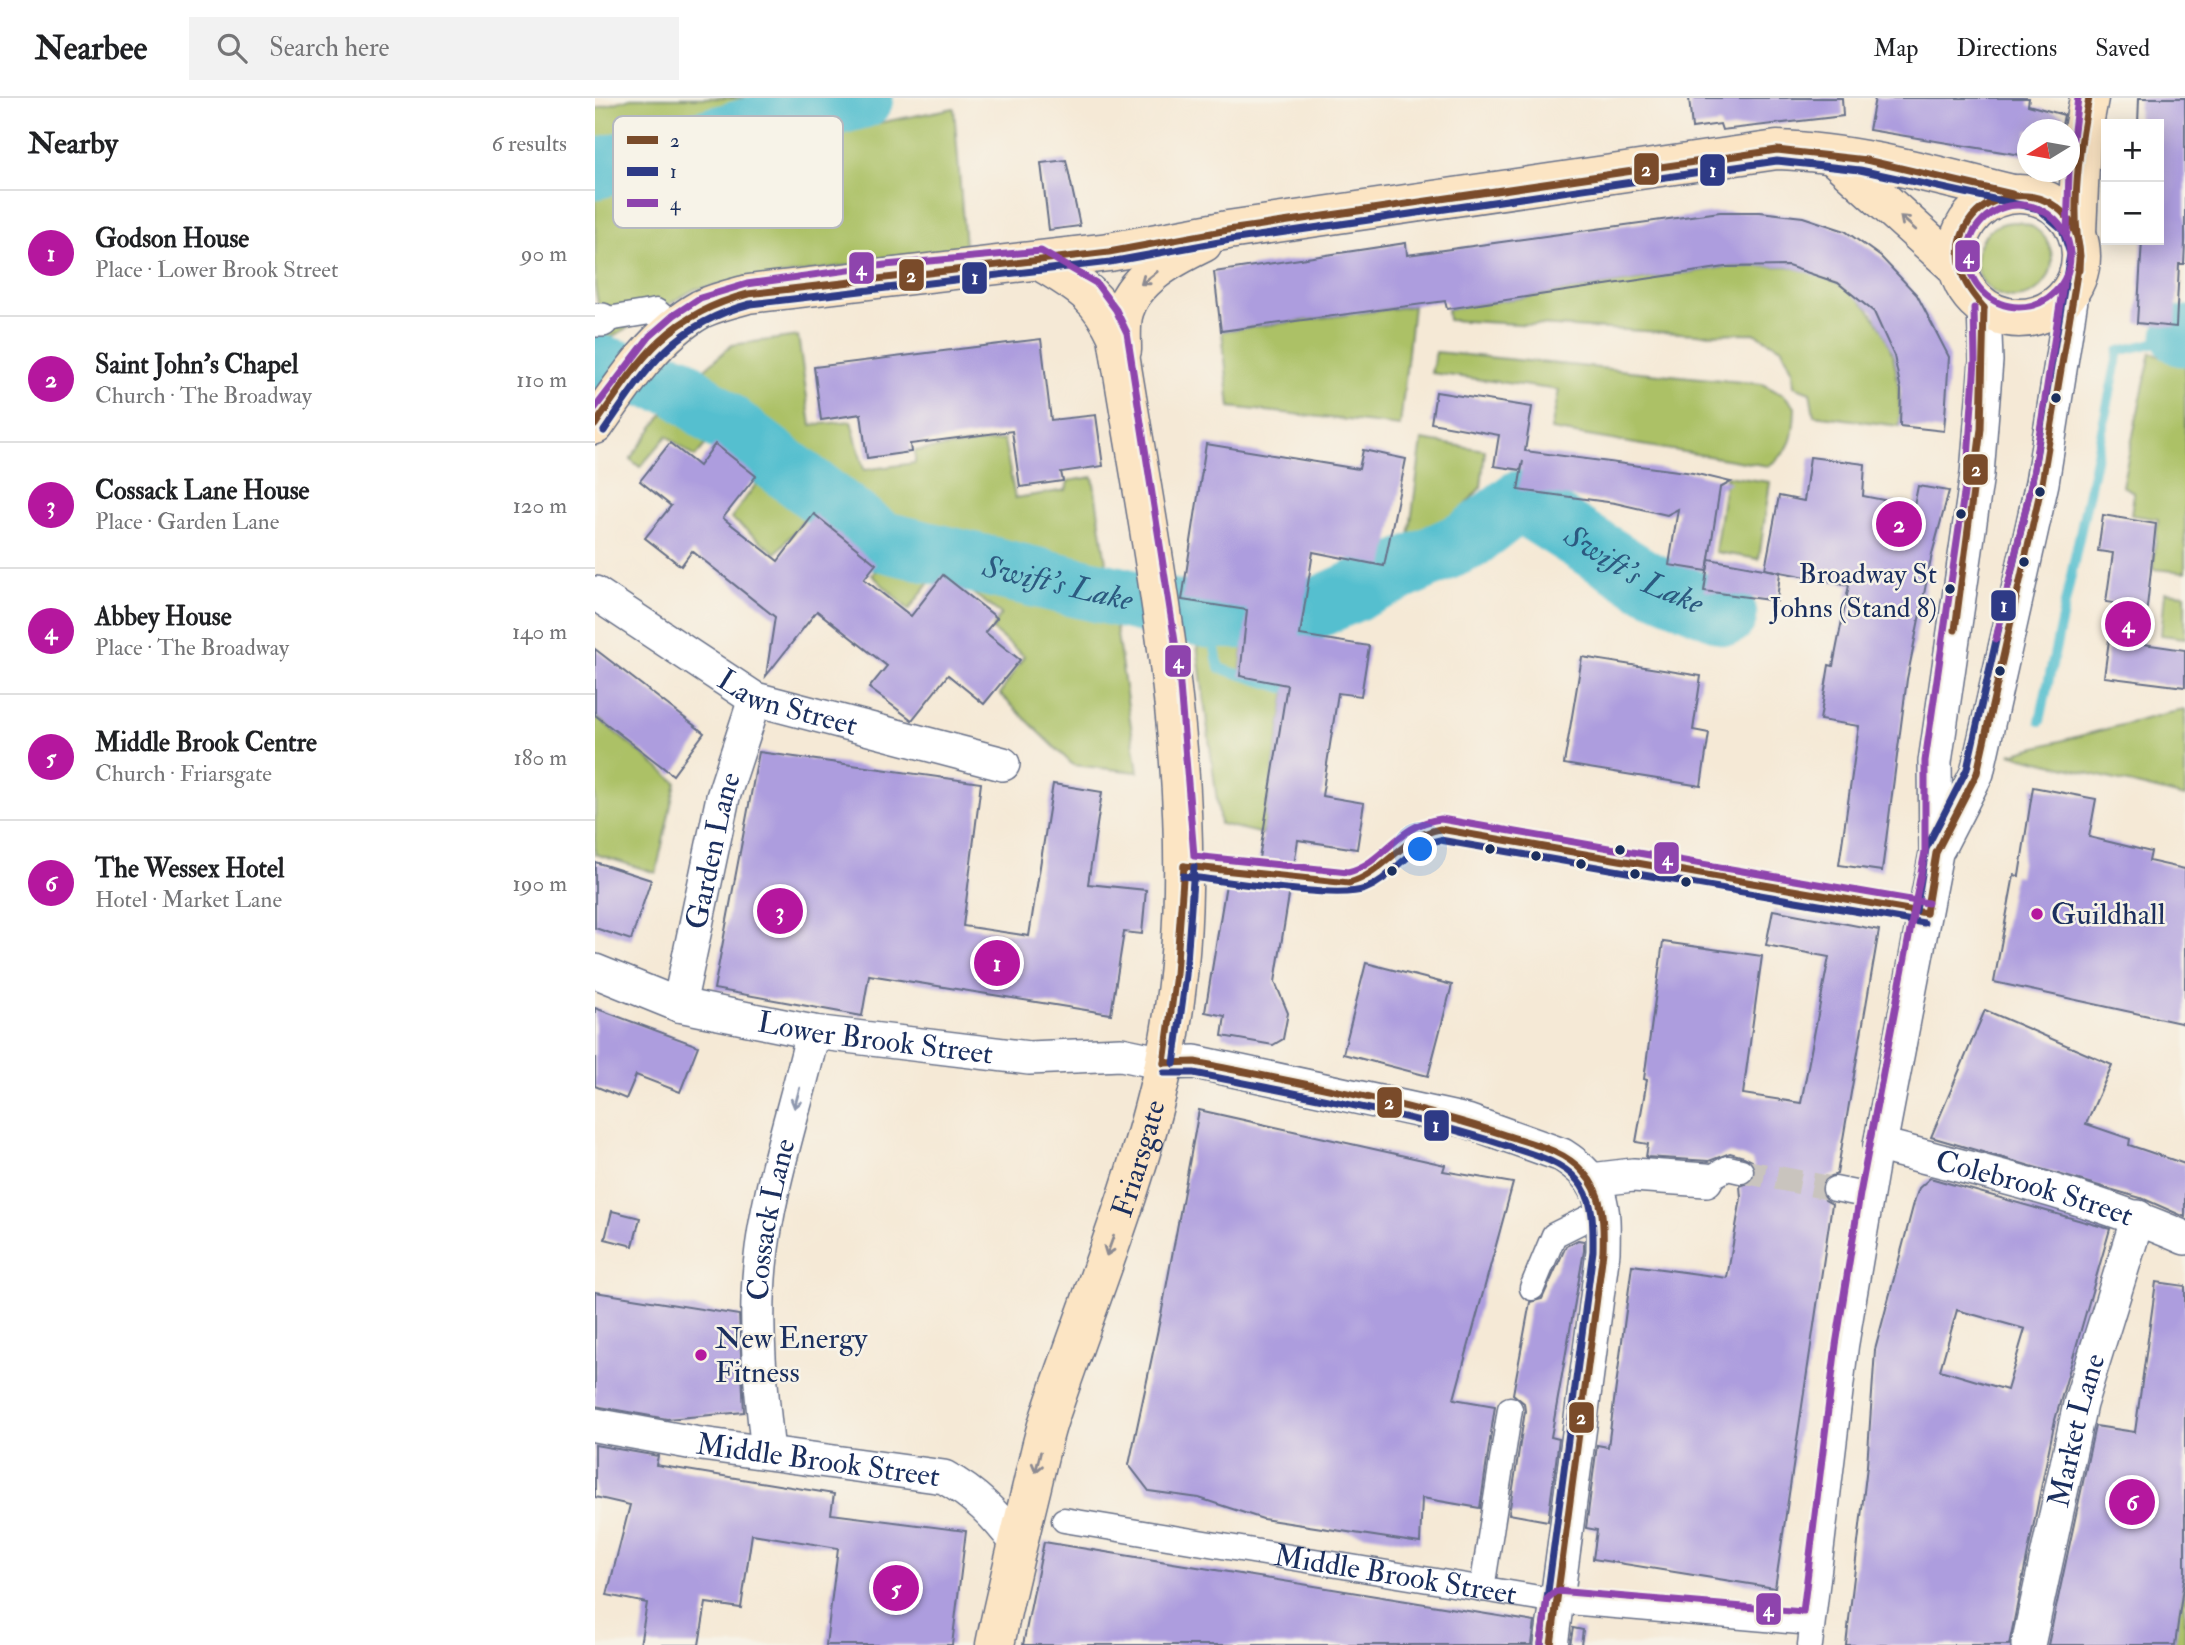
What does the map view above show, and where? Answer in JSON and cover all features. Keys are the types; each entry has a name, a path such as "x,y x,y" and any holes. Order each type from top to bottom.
{"main road":[{"path":"2079,119 2089,98"},
{"path":"600,418 649,354 680,323 703,308 748,294 886,275 1040,261 1228,230 1777,150 1923,172 2017,173"},
{"path":"1836,158 1959,269"},
{"path":"2034,182 1990,201 1966,223 1958,245 1959,269 1969,293 1984,308 2015,318 2037,316 2060,303 2073,287 2081,263 2077,233 2058,182"},
{"path":"2058,182 2068,218 2077,233"},
{"name":"Friarsgate","path":"1121,366 1123,316 1133,290 1178,256 1228,230"},
{"name":"Friarsgate","path":"995,1645 1016,1542 1050,1413 1119,1222 1164,1063 1177,974 1184,866 1168,663 1117,336 1107,315 1089,291 1040,261"}],"street":[{"path":"1936,853 1977,773 2042,483 2073,287"},
{"path":"1811,1634 1846,1346 1870,1196 1936,853 1935,762 1977,474 1986,361 1984,308"},
{"path":"599,320 656,311 667,320 680,323"},
{"name":"Lawn Street","path":"595,593 755,699 1003,764"},
{"name":"Garden Lane","path":"679,1005 723,797 755,699"},
{"name":"Lower Brook Street","path":"595,971 679,1005 813,1032 1029,1058 1121,1054 1164,1063 1195,1062 1467,1121 1562,1154 1591,1180"},
{"name":"Cossack Lane","path":"768,1452 759,1381 760,1265 768,1217 813,1032"},
{"name":"Colebrook Street","path":"1880,1145 2020,1181 2138,1217 2185,1238"},
{"path":"1551,1645 1602,1252 1604,1210 1601,1195 1591,1180 1633,1175 1706,1180 1728,1168 1741,1171"},
{"path":"1835,1189 1870,1196"},
{"path":"1532,1288 1554,1235 1604,1210"},
{"name":"Market Lane","path":"2028,1645 2080,1404 2138,1217"},
{"path":"1482,1589 1510,1409"},
{"name":"Middle Brook Street","path":"595,1425 944,1477 971,1492 997,1517 1016,1542"},
{"name":"Middle Brook Street","path":"1064,1520 1557,1601 1811,1634"}],"green space":[{"path":"631,98 795,98 732,116 613,116 613,150 595,155 595,109"},
{"path":"954,108 965,247 695,289 605,341 595,287 595,179 613,175 613,228 843,228 843,130"},
{"path":"2014,222 2029,225 2041,233 2049,245 2052,260 2049,275 2041,287 2029,295 2014,298 1999,295 1987,287 1979,275 1976,260 1979,245 1987,233 1999,225"},
{"path":"1788,266 1839,284 1871,311 1889,346 1895,365 1900,426 1814,415 1810,392 1794,386 1793,371 1782,348 1754,333 1697,334 1448,320 1447,309 1725,267"},
{"path":"1413,306 1400,426 1230,407 1222,331"},
{"path":"798,336 811,425 851,421 864,470 915,463 915,451 1004,440 1015,498 1066,490 1068,481 1093,477 1138,772 1073,765 1000,694 1024,656 992,630 1001,614 939,569 909,610 872,575 882,562 811,512 776,553 731,518 759,480 713,436 695,457 667,436 640,467 630,459 679,392 732,345"},
{"path":"1436,352 1762,384 1784,395 1795,407 1793,434 1783,454 1768,466 1551,430 1559,390 1431,373"},
{"path":"2151,352 2185,365 2185,572 2153,569 2158,519 2131,515 2134,492 2122,486"},
{"path":"1422,440 1485,450 1481,487 1448,524 1408,544"},
{"path":"1726,476 1770,482 1759,559 1715,552"},
{"path":"2165,592 2185,594 2185,638 2161,635"},
{"path":"1194,621 1246,624 1240,676 1287,685 1263,834 1220,824"},
{"path":"2185,710 2185,797 2010,754 2164,714"},
{"path":"595,716 676,782 656,873 595,854"},
{"path":"2185,1567 2185,1645 2174,1645"}],"building":[{"path":"1689,98 1842,98 1843,116 1722,130 1720,124 1692,128"},
{"path":"1875,98 2029,98 2028,105 2064,115 2063,119 2017,119 2017,154 1869,130"},
{"path":"2139,98 2185,98 2185,243 2184,264 2179,264 2176,327 2137,323 2142,245 2164,245 2164,119 2138,119"},
{"path":"1066,160 1080,226 1049,230 1041,163"},
{"path":"1720,212 1760,212 1803,217 1845,231 1881,257 1917,295 1949,357 1944,431 1900,426 1901,390 1894,356 1874,312 1838,283 1788,266 1725,267 1447,309 1445,301 1221,331 1214,272 1406,243 1407,255"},
{"path":"1041,339 1051,420 1096,415 1103,466 1061,472 1063,481 1020,487 1012,431 910,444 911,452 867,458 861,414 821,420 814,367"},
{"path":"1436,392 1532,407 1525,451 1693,473 1731,482 1720,488 1707,571 1669,565 1678,509 1667,515 1615,503 1518,490 1523,461 1521,470 1494,466 1499,435 1431,423"},
{"path":"670,443 699,466 715,444 756,476 723,518 778,561 814,514 876,564 864,579 911,616 943,575 997,618 985,632 1020,660 984,704 948,675 912,720 869,688 887,666 817,611 766,676 775,617 692,551 681,566 645,538 671,506 640,481"},
{"path":"1206,444 1359,469 1363,450 1406,459 1384,566 1313,552 1300,635 1369,646 1361,696 1338,693 1322,796 1364,803 1357,849 1298,840 1275,982 1288,1013 1283,1039 1273,1045 1222,1036 1225,1016 1205,1012 1228,872 1256,877 1287,685 1240,676 1247,610 1182,600"},
{"path":"1810,457 1865,464 1863,496 1914,506 1918,486 1949,491 1932,554 1907,679 1882,871 1839,865 1859,726 1820,720 1829,665 1833,666 1849,585 1765,569 1779,496 1804,501"},
{"path":"2103,515 2156,524 2143,644 2185,650 2185,687 2104,677 2114,603 2106,602 2113,553 2098,551"},
{"path":"1709,559 1780,572 1777,601 1704,591"},
{"path":"595,649 704,733 673,775 595,715"},
{"path":"1582,657 1701,676 1693,730 1709,733 1701,786 1564,764"},
{"path":"759,752 981,783 963,926 1029,936 1053,784 1102,792 1088,884 1146,890 1142,934 1124,932 1111,1014 869,975 862,1016 714,989"},
{"name":"Guildhall","path":"2033,787 2096,799 2089,837 2151,852 2149,861 2185,869 2185,1024 1994,982 2014,875 2019,876"},
{"path":"595,862 651,880 631,940 595,928"},
{"path":"1773,910 1879,930 1837,1174 1824,1179 1820,1187 1825,1200 1832,1204 1775,1588 1593,1559 1597,1530 1586,1528 1597,1445 1608,1447 1632,1265 1727,1278 1741,1198 1740,1186 1751,1182 1756,1174 1752,1161 1730,1153 1709,1161 1646,1157 1648,1144 1636,1142 1647,1080 1644,1079 1663,942 1762,956 1743,1094 1801,1103 1829,957 1766,945"},
{"path":"1366,963 1452,985 1428,1076 1343,1054"},
{"path":"595,1008 698,1046 680,1092 636,1075 626,1099 595,1086"},
{"path":"1985,1010 2112,1065 2086,1124 2130,1139 2129,1145 2185,1164 2185,1217 2144,1199 1931,1137"},
{"path":"1199,1110 1445,1165 1443,1171 1513,1183 1454,1399 1495,1406 1480,1508 1422,1498 1420,1543 1263,1519 1199,1498 1149,1491 1129,1465 1162,1310"},
{"path":"1930,1178 2110,1229 2055,1420 2009,1645 1846,1645 1867,1466 1875,1350 1919,1188","holes":["1957,1310 2025,1329 2007,1390 1940,1370"]},
{"path":"612,1211 640,1218 633,1246 605,1239"},
{"path":"1578,1240 1584,1241 1584,1251 1551,1437 1559,1439 1548,1521 1509,1514 1525,1411 1524,1403 1513,1394 1530,1302 1542,1299 1566,1246"},
{"path":"2156,1282 2185,1286 2185,1573 2175,1645 2048,1645 2095,1426 2135,1432"},
{"path":"595,1292 739,1315 744,1412 667,1419 595,1406"},
{"path":"595,1445 658,1456 656,1465 834,1494 831,1514 966,1531 952,1645 826,1645 838,1548 752,1534 741,1608 706,1603 699,1645 640,1645 647,1603 607,1595 630,1505 595,1497"},
{"path":"1044,1542 1535,1622 1532,1645 1023,1645"},
{"path":"1573,1628 1583,1630 1581,1645 1570,1645"}],"waterway":[{"path":"795,116 863,98"},
{"path":"595,169 613,164"},
{"name":"Swift's Lake","path":"2040,721 2119,351 2183,336"},
{"name":"Swift's Lake","path":"595,364 676,385 881,541 1209,618 1290,620 1468,540 1519,501 1644,580 1727,615"},
{"path":"1209,618 1219,668 1283,688"}],"tunnel":[{"path":"1741,1171 1835,1189"}],"transit line":[{"name":"4","path":"2075,119 2078,98"},
{"name":"2","path":"2079,270 2077,183 2089,98"},
{"name":"2","path":"595,425 642,360 676,327 696,314 748,294 1109,252 1228,230 1777,150 1866,160 2012,194"},
{"name":"1","path":"604,431 649,369 681,337 701,324 750,304 1110,262 1230,240 1777,161 1860,170 2039,209 2062,229 2070,254 2032,481 1967,769 1926,849 1916,911"},
{"name":"4","path":"2067,233 2069,182"},
{"name":"2","path":"1926,913 1936,853 1977,773 2042,483 2080,256 2072,226 2056,207 2033,197 2009,197 1986,206 1969,222 1960,246 1963,276 1969,289 1984,308"},
{"name":"4","path":"2019,205 2039,208 2062,227 2067,236 2070,256 2067,276 2048,299 2039,304 2019,307 1999,304 1976,285 1971,276 1968,256 1971,236 1990,213 1999,208 2019,205"},
{"name":"4","path":"595,408 650,336 674,315 700,298 747,284 885,265 1041,251 1096,283 1116,310 1127,333 1178,661 1194,856 1348,872 1372,860 1413,828 1441,819 1928,903"},
{"name":"4","path":"1996,639 2032,481 2063,285"},
{"name":"4","path":"1541,1644 1547,1599 1556,1591 1803,1612 1836,1345 1860,1194 1925,852 1925,761 1967,473 1975,361 1974,308"},
{"name":"2","path":"1955,630 1981,429 1984,308"},
{"name":"2","path":"1184,866 1349,883 1373,871 1415,839 1440,829 1926,913"},
{"name":"1","path":"1183,876 1305,891 1351,892 1375,884 1410,855 1429,843 1440,840 1924,923"},
{"name":"2","path":"1164,1063 1176,974 1184,866"},
{"name":"1","path":"1174,1064 1186,975 1194,867"},
{"name":"2","path":"1164,1063 1195,1062 1350,1094 1464,1122 1556,1152 1575,1164 1590,1181 1601,1209 1603,1252 1551,1645"},
{"name":"1","path":"1164,1073 1194,1073 1425,1122 1552,1162 1570,1173 1583,1188 1592,1214 1593,1251 1541,1644"}],"place":[{"name":"Saint John's Chapel","path":"1899,524"},
{"name":"Broadway St Johns (Stand 8)","path":"1950,589"},
{"name":"Abbey House","path":"2128,624"},
{"name":"Cossack Lane House","path":"780,911"},
{"name":"Guildhall","path":"2037,914"},
{"name":"Godson House","path":"997,963"},
{"name":"New Energy Fitness","path":"701,1355"},
{"name":"The Wessex Hotel","path":"2132,1502"},
{"name":"Middle Brook Centre","path":"896,1588"}]}
